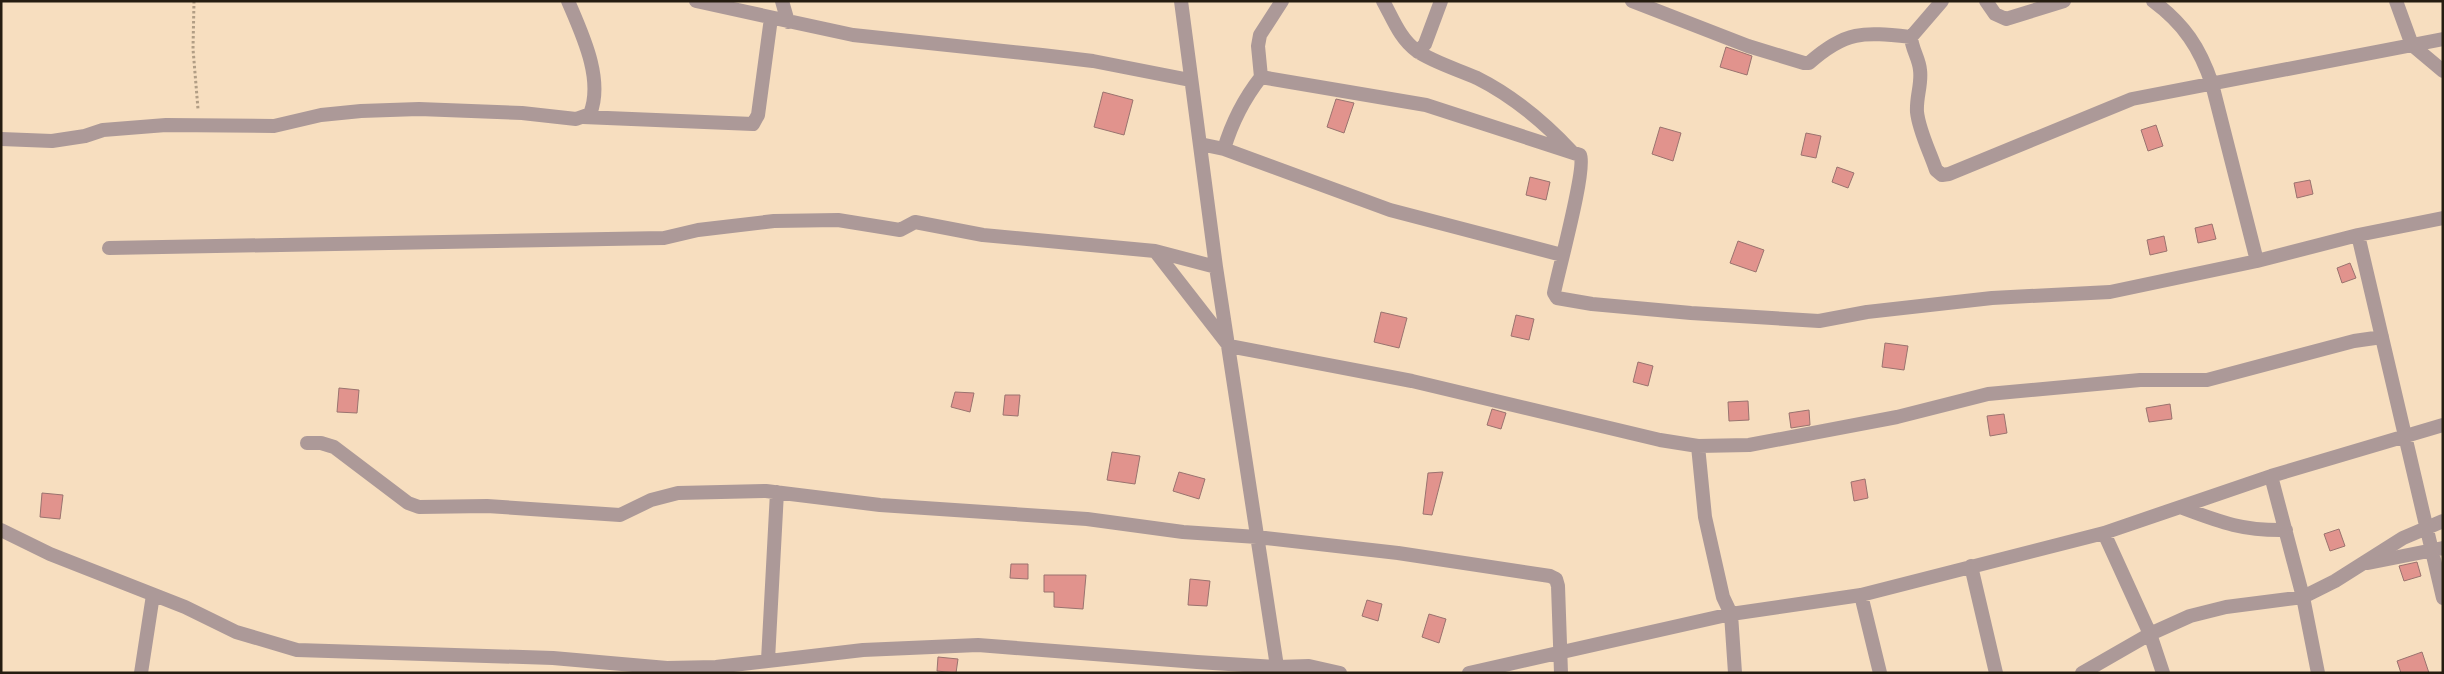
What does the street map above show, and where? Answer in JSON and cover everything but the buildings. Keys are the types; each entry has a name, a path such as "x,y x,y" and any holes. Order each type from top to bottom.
{"street":[{"path":"1,139 52,141 85,136 103,130 166,125 274,126 321,115 419,109 522,113 576,119 590,114 595,100 591,65 568,1"},
{"path":"696,1 788,22 872,38 1093,61 1190,80"},
{"path":"782,1 788,22"},
{"path":"1181,1 1216,267 1277,670"},
{"path":"1224,149 1230,129 1245,98 1261,77 1258,46 1260,36 1282,1"},
{"path":"1383,1 1400,34 1418,52 1479,80 1524,109 1555,133 1574,153"},
{"path":"1418,52 1426,44 1440,1"},
{"path":"1632,1 1748,46 1804,63 1809,63 1839,40 1854,34 1877,33 1911,37"},
{"path":"1942,1 1911,37 1911,49 1920,67 1922,82 1917,96 1917,113 1936,170 1942,175 1950,174 2132,99 2443,39"},
{"path":"1986,1 1995,14 2006,19 2064,1"},
{"path":"2152,1 2182,27 2203,58 2212,84 2257,261"},
{"path":"2396,1 2412,45 2443,70"},
{"path":"583,117 753,124 758,115 771,18"},
{"path":"1261,77 1426,105 1580,155 1582,160 1579,186 1554,293 1557,298 1592,304 1673,312 1819,321 1866,312 1992,298 2110,292 2257,261 2358,235 2443,218"},
{"path":"1200,144 1224,149 1390,210 1562,255"},
{"path":"109,248 655,238 690,231 766,221 838,220 900,230 915,222 983,235 1155,251 1216,267"},
{"path":"2358,235 2426,530 2437,550 2443,598"},
{"path":"1155,251 1229,346 1412,381 1660,440 1698,446 1749,445 1897,416 1988,394 2140,380 2207,380 2354,341 2382,337"},
{"path":"1469,673 1731,614 1861,595 2104,533 2271,476 2443,425"},
{"path":"306,443 321,443 334,447 408,503 419,507 487,506 620,515 651,500 678,493 776,492 880,504 1087,519 1183,532 1257,537 1398,553 1550,576 1556,579 1558,586 1561,673"},
{"path":"1698,446 1705,517 1723,597 1731,614 1735,673"},
{"path":"2271,476 2304,597 2318,673"},
{"path":"768,660 776,492"},
{"path":"2180,507 2235,527 2255,530 2286,530"},
{"path":"2082,673 2150,634 2190,616 2226,607 2304,597 2404,538 2443,521"},
{"path":"1,530 50,554 153,595 236,632 297,650 543,658 667,668 716,667 863,650 978,645 1277,670 1309,666 1340,673"},
{"path":"2104,533 2150,634 2163,673"},
{"path":"2360,565 2437,550"},
{"path":"1972,566 1996,673"},
{"path":"141,673 153,595"},
{"path":"1861,595 1880,673"}],"path":[{"path":"194,1 193,50 200,125"}]}
